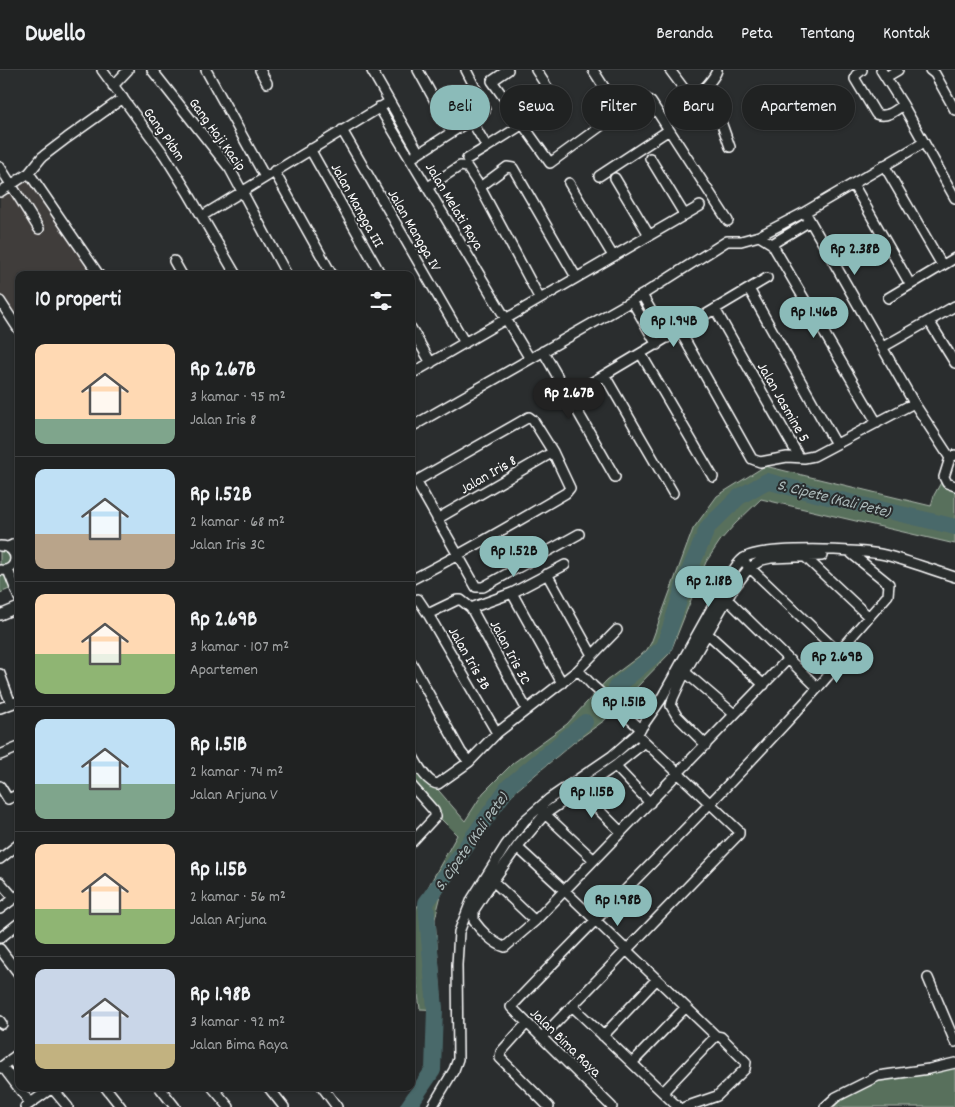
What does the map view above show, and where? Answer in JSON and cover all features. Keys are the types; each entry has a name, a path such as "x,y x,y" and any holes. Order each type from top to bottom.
{"street":[{"name":"Gang Pkbm","path":"102,70 164,156 234,271"},
{"path":"113,86 128,70"},
{"name":"Gang Haji Kacip","path":"152,70 230,169 285,271"},
{"path":"260,70 267,83"},
{"path":"418,70 452,132"},
{"path":"466,70 474,85"},
{"path":"508,70 492,81 550,163 595,130"},
{"path":"536,70 546,85"},
{"path":"593,70 603,85"},
{"path":"670,70 681,85"},
{"path":"706,85 716,74 717,70"},
{"path":"862,70 856,75 855,79 876,114 882,117 889,115 904,105"},
{"path":"898,70 884,74 904,105 923,143 955,198"},
{"path":"372,71 419,153"},
{"path":"936,71 955,110"},
{"path":"211,72 265,177"},
{"path":"0,192 29,173 42,157 123,98"},
{"path":"202,216 389,102"},
{"name":"Jalan Melati Raya","path":"379,107 530,359"},
{"path":"655,108 665,124"},
{"name":"Jalan Mangga IV","path":"342,130 465,343"},
{"path":"410,159 455,130"},
{"path":"477,130 487,146"},
{"path":"467,159 514,130"},
{"path":"599,176 669,130 728,221"},
{"path":"724,130 730,147"},
{"path":"415,425 632,301 727,241 741,241 759,236 923,143"},
{"name":"Jalan Mangga III","path":"310,149 379,271"},
{"path":"650,158 684,214"},
{"path":"884,165 942,265"},
{"path":"428,188 462,166 468,170 480,188 540,299"},
{"path":"0,167 39,229"},
{"path":"480,188 508,167 513,168 576,278"},
{"path":"274,171 330,271"},
{"path":"29,173 96,271"},
{"path":"615,178 649,235"},
{"path":"569,183 614,256"},
{"path":"853,184 910,284"},
{"path":"415,372 700,206"},
{"path":"804,212 914,403 952,456 944,477 947,483 955,486"},
{"path":"772,244 810,221"},
{"path":"759,236 772,244 877,423"},
{"path":"888,298 955,258"},
{"path":"174,261 180,271"},
{"path":"569,396 767,278"},
{"path":"749,289 836,444"},
{"path":"642,295 667,338"},
{"path":"0,301 15,324"},
{"path":"632,301 657,345"},
{"path":"882,348 955,306"},
{"name":"Jalan Jasmine 5","path":"715,309 800,457"},
{"path":"929,321 954,358"},
{"path":"680,331 752,459 760,462 787,457 804,458 814,456 914,403"},
{"path":"415,335 431,363"},
{"path":"543,351 615,477"},
{"path":"641,354 713,476"},
{"path":"605,376 673,493"},
{"path":"415,481 529,417 533,420 552,452 570,487 570,490 481,543 457,554 450,560 415,578"},
{"name":"Jalan Iris 8","path":"437,519 552,452"},
{"path":"415,484 476,587 483,587 579,534"},
{"path":"4,547 15,554"},
{"path":"432,1107 454,1070 458,1059 457,965 459,932 472,899 506,845 525,820 549,799 612,756 639,732 660,702 732,571 743,559 759,553 778,550 802,554 869,616"},
{"path":"743,559 749,568 838,652 888,595 889,584 853,553"},
{"path":"706,745 677,716 671,706 685,672 738,581 749,568 762,560 771,558 802,554 853,553 884,555 955,577"},
{"path":"15,562 13,566 4,570 15,591"},
{"path":"428,614 457,600 461,600 471,608 512,593 564,565"},
{"path":"547,574 592,655"},
{"path":"512,593 562,683"},
{"path":"727,599 818,688"},
{"name":"Jalan Iris 3B","path":"415,601 428,614 497,733"},
{"name":"Jalan Iris 3C","path":"471,608 526,710"},
{"path":"0,615 15,609"},
{"path":"415,759 427,777 436,784 468,762 497,733 578,670 617,630"},
{"path":"708,634 764,685"},
{"name":"Jalan Bima Raya","path":"612,1107 511,1006 594,920 710,805 818,688 842,659 838,652"},
{"path":"645,742 615,766 545,814 517,848 492,881 474,910 476,924 490,938 505,947 535,921 788,659"},
{"path":"415,669 468,762"},
{"path":"542,1037 739,834 739,831 645,742 622,711 578,670"},
{"path":"685,672 734,714"},
{"path":"0,674 15,702 0,708"},
{"path":"0,755 15,749"},
{"path":"615,766 650,803"},
{"path":"0,786 8,799 15,796"},
{"path":"415,790 434,811 436,816 415,839"},
{"path":"578,790 622,832"},
{"path":"545,814 594,860"},
{"path":"0,859 15,847"},
{"path":"517,848 746,1062 746,1066 717,1096 685,1107"},
{"path":"492,881 535,921"},
{"path":"0,882 15,896"},
{"path":"0,909 15,898"},
{"path":"0,938 15,926"},
{"path":"0,949 15,969"},
{"path":"928,978 955,1042"},
{"path":"604,1036 657,980"},
{"path":"572,1006 678,1107"},
{"path":"632,1063 686,1007"},
{"path":"527,1023 501,1052 500,1058 550,1107"},
{"path":"663,1092 716,1036"},
{"path":"15,1056 1,1067 15,1087"},
{"path":"825,1107 836,1097 878,1076 929,1069 955,1063"},
{"path":"17,1091 27,1105 47,1091"},
{"path":"35,1091 39,1096"},
{"path":"55,1091 68,1107"},
{"path":"109,1091 122,1107"},
{"path":"162,1091 175,1107"},
{"path":"216,1091 229,1107"},
{"path":"271,1091 284,1107"},
{"path":"325,1091 337,1107"}],"shaded area":[{"path":"29,173 96,271 15,271 15,324 0,301 0,192"}],"green space":[{"path":"765,466 931,506 934,495 944,477 955,486 955,544 761,499 720,541 706,562 670,653 605,720 573,743 517,790 487,824 458,866 441,895 435,919 442,1010 420,1009 415,972 415,911 457,835 415,790 415,760 427,777 465,821 483,793 513,763 567,724 606,681 646,651 651,643 693,529 717,496"},
{"path":"15,543 15,587 0,593 0,546"},
{"path":"955,1063 955,1107 825,1107 878,1076"}],"waterway":[{"name":"S. Cipete (Kali Pete)","path":"616,687 664,647 687,576 708,527 739,497 767,481 955,527"},
{"name":"S. Cipete (Kali Pete)","path":"408,1107 433,1070 435,1009 426,903 509,786 585,722"}]}
